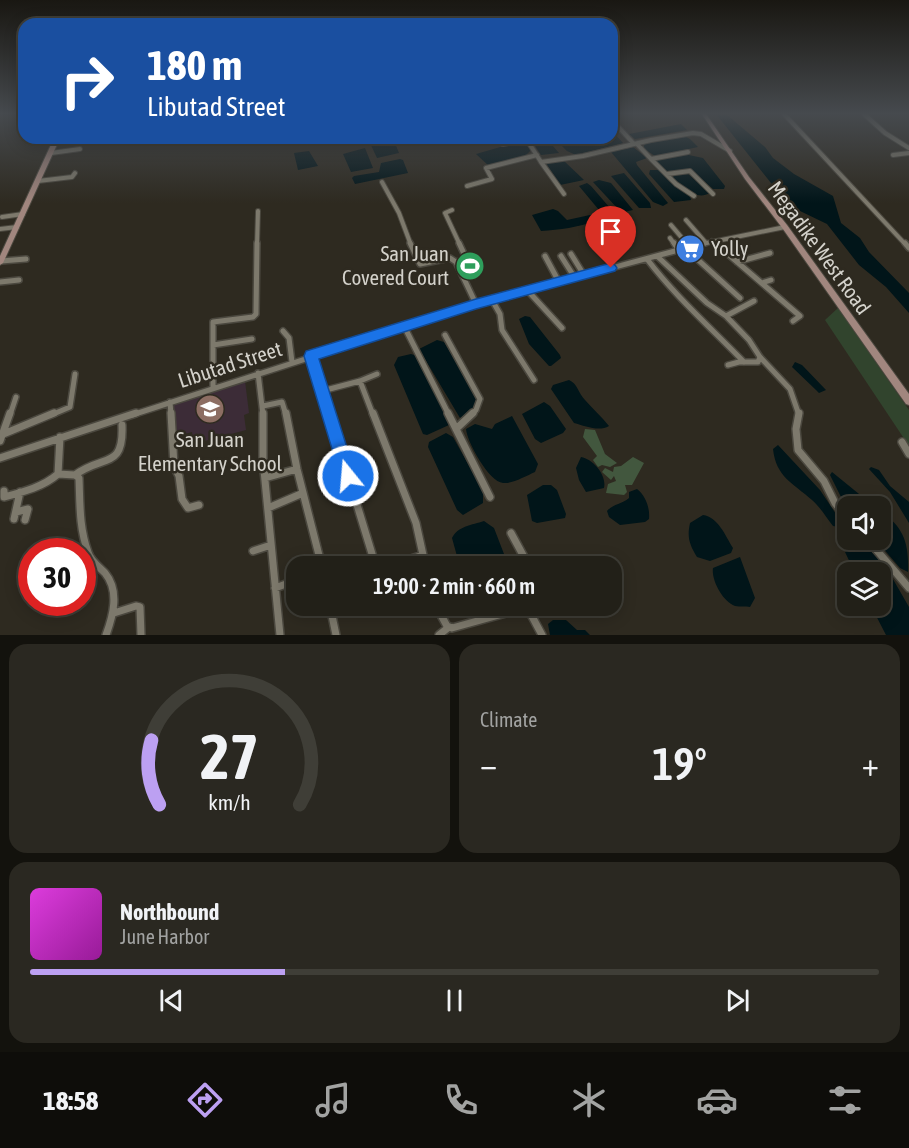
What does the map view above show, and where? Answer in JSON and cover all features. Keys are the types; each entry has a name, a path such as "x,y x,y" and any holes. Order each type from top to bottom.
{"street":[{"path":"26,259 0,262 4,247 17,227 55,144"},
{"path":"529,144 564,194"},
{"path":"541,162 558,157 573,158 636,144 694,196"},
{"path":"717,144 731,152"},
{"name":"Megadike West Road","path":"725,144 747,178 785,227 909,400"},
{"path":"812,144 909,248"},
{"path":"51,153 80,149"},
{"path":"651,159 688,152"},
{"path":"893,156 909,153"},
{"path":"467,186 492,179 486,168 537,155"},
{"path":"667,174 690,171 713,194"},
{"path":"38,181 72,177 75,173"},
{"path":"382,182 399,213 416,259 420,264 450,258 456,262 476,304"},
{"path":"452,210 445,213 467,260 456,262"},
{"path":"213,387 213,322 253,317 256,314 258,211"},
{"path":"2,217 23,214"},
{"path":"686,220 709,242 802,314 793,321"},
{"path":"671,225 685,248"},
{"path":"0,228 17,227"},
{"name":"Libutad Street","path":"0,458 213,387 476,304 709,242 785,227"},
{"path":"670,238 685,248 740,298"},
{"path":"737,262 770,253"},
{"path":"571,254 584,275"},
{"path":"545,256 559,282"},
{"path":"561,256 575,278"},
{"path":"657,256 707,303 726,316 790,389 799,413 796,429 798,450 824,481 837,502"},
{"path":"647,259 668,287 681,296 744,362"},
{"path":"0,282 19,280"},
{"path":"762,283 771,280"},
{"path":"528,291 562,328"},
{"path":"492,300 500,314 502,330 534,380"},
{"path":"726,316 754,301"},
{"path":"404,326 490,497"},
{"path":"283,331 289,338 292,362"},
{"path":"445,335 480,399 476,410 456,429"},
{"path":"213,345 252,339"},
{"path":"311,356 373,556"},
{"path":"728,365 758,362 760,357"},
{"path":"258,373 263,406 265,478 280,635"},
{"path":"1,438 70,407 75,374"},
{"path":"322,391 377,374"},
{"path":"360,381 412,514 423,555 420,556"},
{"path":"1,438 16,397"},
{"path":"170,402 174,466 179,474 182,501 188,508 200,504"},
{"path":"263,406 284,403 297,469 319,556"},
{"path":"4,491 4,496 49,481 58,474 75,475 84,468 119,453 122,446 122,425"},
{"path":"58,474 60,437"},
{"path":"902,442 909,454"},
{"path":"265,478 297,469"},
{"path":"75,475 81,482 80,515 88,554 111,582 114,595 114,613 106,635"},
{"path":"20,492 15,516 28,508 26,520"},
{"path":"268,508 303,493"},
{"path":"511,533 523,556"},
{"path":"253,551 271,545"},
{"path":"877,550 909,588"},
{"path":"275,588 286,584"},
{"path":"114,613 136,606 140,607 141,635"},
{"path":"332,616 336,635"},
{"path":"442,616 449,627"},
{"path":"439,635 449,627 491,616"},
{"path":"533,616 542,635"}],"shaded area":[{"path":"370,144 395,144 399,153 377,158"},
{"path":"511,144 526,144 531,150 525,156 489,166 476,154"},
{"path":"534,144 551,144 559,153 541,155"},
{"path":"560,144 621,144 576,155 567,151"},
{"path":"645,144 695,144 698,147 655,156 643,148"},
{"path":"740,144 761,144 773,158 794,174 833,196 841,223 860,238 869,252 909,293 909,313 886,287 859,265 827,224 800,211 783,198"},
{"path":"633,147 647,158 636,162 637,165 668,203 663,206 653,202 611,152"},
{"path":"365,148 373,168 351,172 343,154"},
{"path":"309,151 318,166 298,170 294,153"},
{"path":"684,154 703,158 725,186 724,189 713,189 692,170 668,172 655,162 657,159"},
{"path":"403,160 408,173 355,184 352,178 379,172 381,163"},
{"path":"563,160 584,180 560,185 546,163"},
{"path":"650,170 659,170 670,182 690,196 691,200 674,202 649,174"},
{"path":"624,173 650,203 651,208 639,208 611,176"},
{"path":"687,173 710,193 695,194 685,189 673,178 674,174"},
{"path":"599,180 611,183 633,210 624,212 619,210 593,182"},
{"path":"587,183 616,215 604,216 579,186"},
{"path":"553,209 567,220 590,215 596,221 569,228 541,231 532,215"},
{"path":"525,316 530,317 560,355 561,358 551,366 529,344 519,319"},
{"path":"437,340 444,342 477,397 478,403 460,418 419,349"},
{"path":"411,354 417,356 420,366 450,420 449,425 427,435 423,434 394,365 398,357"},
{"path":"795,362 802,365 826,390 819,393 792,367"},
{"path":"569,380 609,426 596,428 574,423 551,389 553,385"},
{"name":"San Juan Elementary School","path":"245,381 249,413 244,415 246,430 193,444 192,432 174,437 172,405"},
{"path":"544,402 550,406 566,429 563,433 541,443 535,439 522,414"},
{"path":"512,416 538,464 535,472 515,481 503,483 497,481 485,469 470,443 466,429 475,424 492,429 495,424"},
{"path":"446,433 453,437 483,491 483,503 463,515 457,510 428,447 429,442"},
{"path":"778,445 820,490 837,516 837,527 833,526 815,503 782,473 773,449"},
{"path":"581,457 586,458 598,468 603,478 604,488 586,492 579,480 576,468"},
{"path":"871,467 879,470 890,486 909,502 909,523 890,492 869,469"},
{"path":"832,472 861,496 840,496 830,475"},
{"path":"543,485 551,485 557,490 566,514 565,518 537,523 532,521 527,495"},
{"path":"637,489 647,502 649,519 645,522 620,525 609,517 607,511 629,498 629,492"},
{"path":"703,515 713,519 721,527 733,548 731,553 710,561 697,557 689,540 689,528 690,523"},
{"path":"891,519 900,530 906,544 908,572 900,568 885,550 891,550"},
{"path":"484,521 494,528 505,556 457,556 452,538 462,528"},
{"path":"870,550 881,562 850,562 845,552"},
{"path":"740,557 755,598 750,607 735,606 726,600 716,584 713,573 713,568"},
{"path":"891,576 909,607 909,635 886,635 876,616 891,616"},
{"path":"553,620 566,620 577,630 585,630 590,635 550,635 548,624"}],"green space":[{"path":"838,308 909,410 909,446 825,320"},
{"path":"585,429 595,430 605,454 617,463 610,467 602,465 598,467 593,460 597,456 583,437"},
{"path":"633,457 644,463 632,485 625,485 627,492 624,495 606,493 608,484 616,481 614,476 611,480 602,472 605,468 613,472 614,467 621,466"}],"place":[{"name":"Yolly","path":"690,249"},
{"name":"San Juan Covered Court","path":"470,266"},
{"name":"San Juan Elementary School","path":"210,409"}],"route":[{"path":"348,476 311,356 476,304 611,268"}]}
